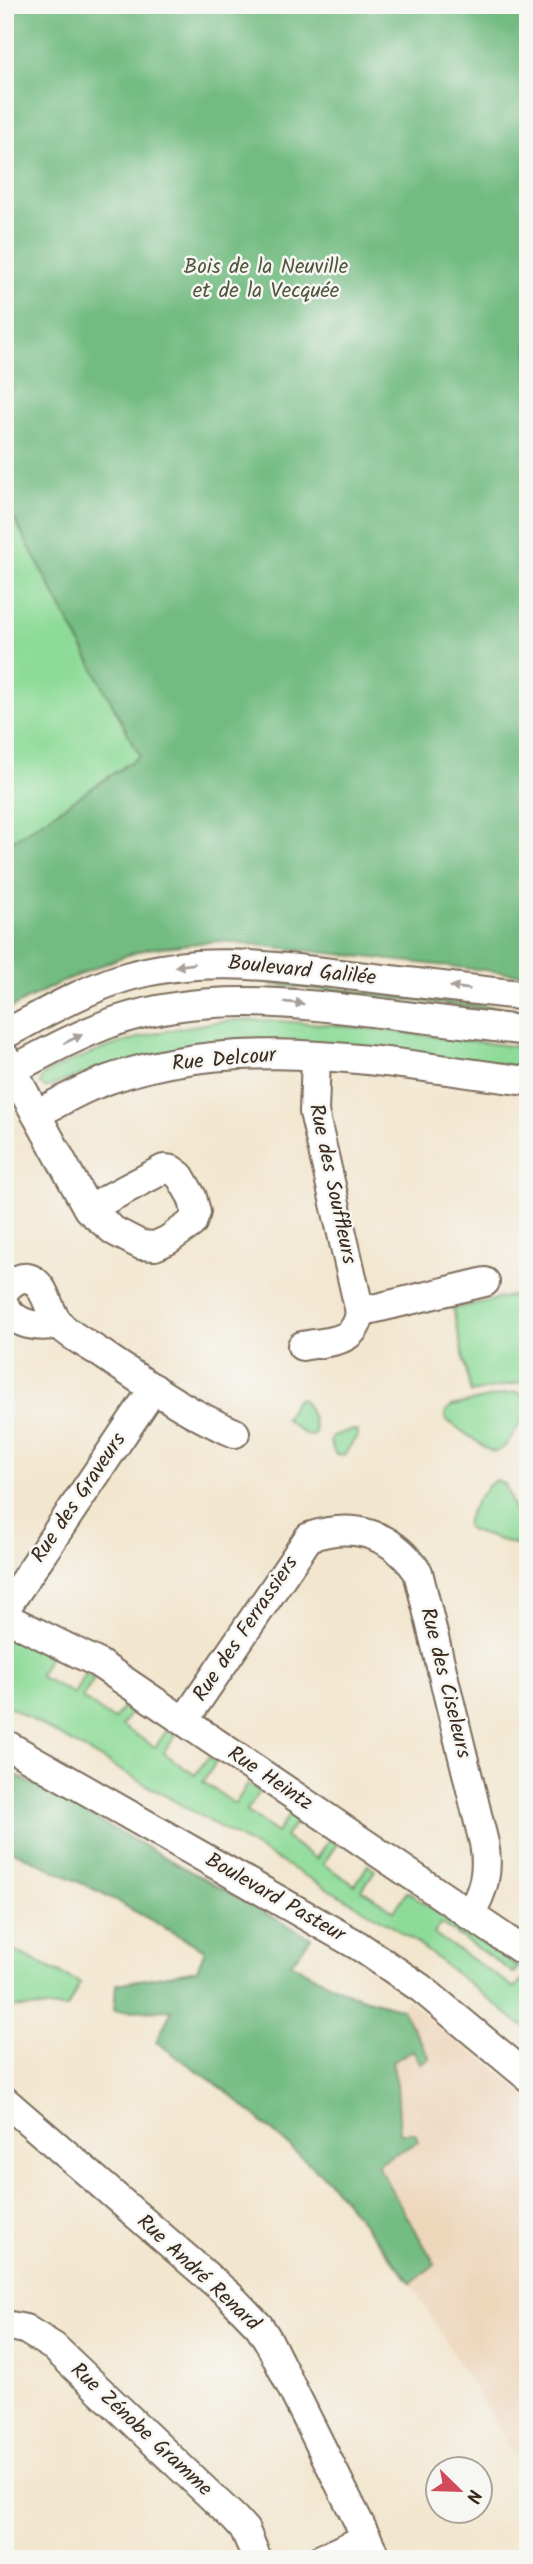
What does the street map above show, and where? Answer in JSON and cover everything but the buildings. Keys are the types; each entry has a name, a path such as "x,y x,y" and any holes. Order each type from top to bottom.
{"street":[{"name":"Boulevard Galilée","path":"5,1034 81,993 102,985 146,972 191,964 248,963 528,996"},
{"name":"Boulevard Galilée","path":"8,1067 118,1021 158,1010 218,1002 276,1002 528,1031"},
{"name":"Rue Delcour","path":"36,1114 89,1087 141,1070 178,1062 258,1053 316,1056 528,1082"},
{"name":"Rue des Souffleurs","path":"316,1056 314,1112 360,1312"},
{"path":"8,1067 88,1209"},
{"path":"5,1290 20,1278 34,1281 59,1324 187,1411 235,1433"},
{"path":"302,1346 347,1337 354,1332 360,1312 485,1282"},
{"path":"5,1306 15,1317 33,1327 59,1324"},
{"name":"Rue des Graveurs","path":"5,1609 153,1388"},
{"name":"Rue des Ciseleurs","path":"309,1537 338,1529 356,1530 393,1545 408,1557 418,1572 486,1855 485,1882 477,1904 469,1915"},
{"name":"Rue des Ferrassiers","path":"184,1721 309,1537"},
{"name":"Rue Heintz","path":"5,1616 88,1657 528,1954"},
{"name":"Boulevard Pasteur","path":"5,1723 372,1932 433,1976 528,2052"},
{"name":"Boulevard Pasteur","path":"5,1744 359,1946 422,1989 528,2077"},
{"name":"Rue André Renard","path":"5,2101 229,2295 259,2326 279,2358 372,2548"},
{"name":"Rue Zénobe Gramme","path":"5,2325 14,2325 39,2336 111,2401 235,2519 244,2530 257,2559"},
{"path":"321,2559 372,2548"}],"shaded area":[{"path":"407,1999 528,2098 528,2478 411,2283 435,2264 378,2167 399,2133 397,2085 392,2062 413,2050 430,2058 402,2009"}],"green space":[{"name":"Bois de la Neuville et de la Vecquée","path":"5,5 528,5 528,975 218,941 147,949 119,958 57,984 5,1011 5,846 140,756 5,501 5,399 14,387 5,370"},
{"path":"5,501 140,756 5,846"},
{"path":"270,981 528,1011 528,1014 270,984"},
{"path":"238,1020 347,1026 528,1048 528,1068 316,1043 248,1040 182,1048 81,1075 46,1088 40,1084 43,1075 114,1045 162,1032"},
{"path":"515,1295 528,1339 528,1381 471,1393 453,1309"},
{"path":"515,1392 528,1395 528,1412 505,1446 497,1452 490,1451 445,1419 446,1411 452,1406"},
{"path":"300,1398 313,1419 315,1433 312,1436 306,1435 285,1419 295,1401"},
{"path":"351,1430 357,1431 357,1436 344,1455 336,1455 330,1443 332,1436"},
{"path":"495,1480 505,1484 523,1538 517,1545 471,1531 466,1527 476,1501"},
{"path":"11,1638 50,1655 39,1676 74,1694 85,1673 94,1679 82,1698 114,1720 127,1702 134,1707 122,1726 155,1747 168,1729 176,1735 163,1753 195,1775 208,1757 216,1762 203,1782 235,1804 248,1784 259,1792 246,1811 277,1833 290,1813 298,1818 285,1837 316,1859 329,1839 337,1844 323,1864 355,1885 368,1865 375,1870 362,1890 394,1911 407,1892 518,1967 514,1973 440,1923 434,1934 515,1988 528,1973 528,2030 417,1943 384,1921 5,1704 5,1640"},
{"path":"5,1769 311,1938 291,1964 350,1994 402,2009 430,2058 421,2064 413,2050 392,2062 397,2085 400,2133 415,2133 418,2142 381,2161 378,2167 435,2264 411,2283 328,2180 226,2091 156,2042 172,2010 114,2011 116,1984 197,1970 205,1950 102,1893 5,1847"},
{"path":"5,1946 80,1983 67,2008 5,2007"}]}
